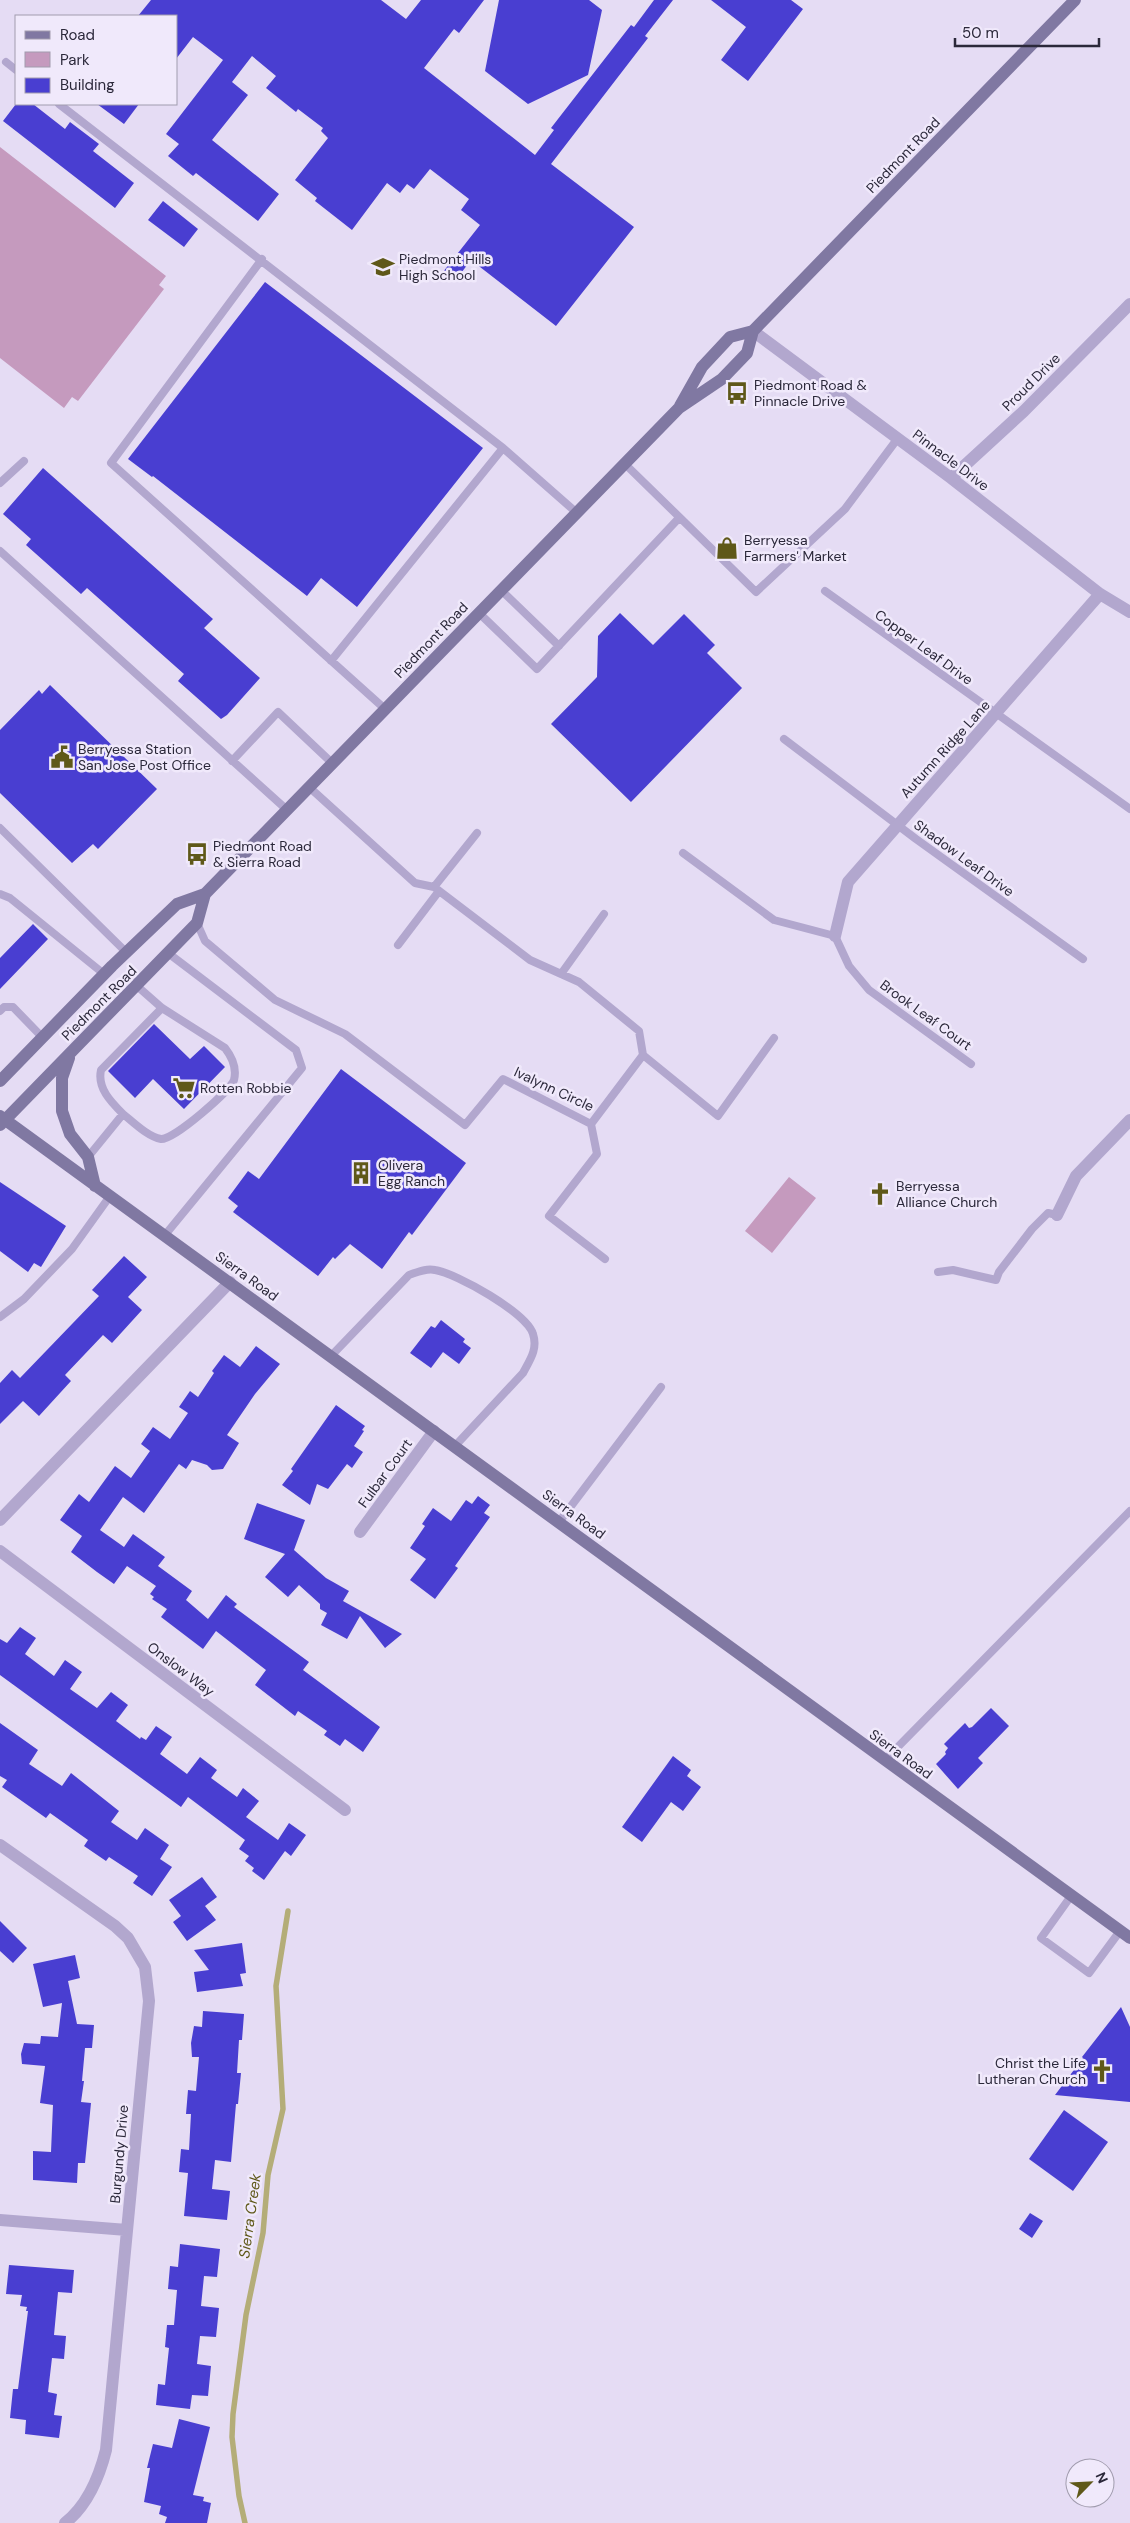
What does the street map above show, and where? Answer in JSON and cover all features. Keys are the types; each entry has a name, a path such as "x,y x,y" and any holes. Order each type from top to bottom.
{"main road":[{"name":"Piedmont Road","path":"0,1081 126,952 177,904 205,894 679,408 722,379 747,353 753,331 1075,0"},
{"name":"Piedmont Road","path":"679,408 702,367 730,337 753,331"},
{"name":"Piedmont Road","path":"2,1120 72,1052 197,923 205,894"},
{"path":"72,1052 62,1078 62,1112 70,1134 88,1157 95,1186"},
{"name":"Sierra Road","path":"2,1120 230,1282 884,1761 1125,1934"}],"street":[{"name":"Proud Drive","path":"951,478 1024,411 1130,304"},
{"name":"Pinnacle Drive","path":"753,331 951,478 1100,594 1130,612"},
{"name":"Autumn Ridge Lane","path":"834,936 848,882 1100,594"},
{"path":"1057,1215 1076,1176 1130,1120"},
{"path":"0,1520 230,1282"},
{"name":"Fulbar Court","path":"360,1532 434,1431"},
{"name":"Onslow Way","path":"0,1551 345,1810"},
{"name":"Burgundy Drive","path":"0,1845 115,1926 133,1945 145,1967 149,2001 106,2450 93,2489 82,2506 65,2523"},
{"path":"0,2220 127,2230"}],"lane":[{"path":"6,62 15,69"},
{"path":"60,105 262,259 503,448 576,513"},
{"path":"262,259 111,463 385,709"},
{"path":"625,464 756,592 845,509 898,438"},
{"path":"331,661 503,448"},
{"path":"0,483 24,460"},
{"path":"479,613 537,669 679,518"},
{"path":"0,550 286,810"},
{"path":"501,590 559,646"},
{"name":"Copper Leaf Drive","path":"825,591 1130,809"},
{"path":"232,761 278,712 332,764"},
{"name":"Shadow Leaf Drive","path":"784,739 897,825 1082,959"},
{"path":"309,787 415,883 437,889 530,960 579,982 639,1031 643,1055 718,1116 774,1038"},
{"path":"0,828 126,952"},
{"path":"398,945 477,833"},
{"path":"683,853 774,920 834,936"},
{"path":"0,894 10,898 104,974"},
{"path":"561,974 604,914"},
{"name":"Ivalynn Circle","path":"197,923 205,941 275,1000 345,1034 465,1125 503,1079 591,1124 643,1055"},
{"name":"Brook Leaf Court","path":"834,936 849,966 869,990 971,1064"},
{"path":"165,1235 302,1068 296,1050 168,953"},
{"path":"137,986 162,1008 225,1048 232,1058 235,1072 234,1082 190,1124 171,1137 161,1139 146,1131 123,1114 109,1100 103,1090 101,1070 162,1008"},
{"path":"0,1011 4,1008 13,1007 43,1038"},
{"path":"88,1157 123,1114"},
{"path":"591,1124 597,1154 549,1216 605,1259"},
{"path":"0,1317 24,1299 72,1249 110,1196"},
{"path":"938,1272 953,1270 996,1280 999,1272 1032,1229 1048,1213 1057,1215"},
{"path":"330,1356 409,1275 423,1270 433,1269 450,1273 476,1287 518,1315 533,1332 535,1349 530,1360 523,1373 455,1446"},
{"path":"559,1522 661,1387"},
{"path":"884,1761 1130,1511"},
{"path":"1071,1896 1041,1938 1089,1973 1125,1934"}],"green space":[{"path":"0,147 166,276 159,285 164,289 78,401 72,397 64,408 0,358"},
{"path":"789,1177 816,1198 772,1253 745,1231"}],"building":[{"path":"151,0 381,0 406,19 421,0 484,0 459,33 454,29 424,68 535,155 554,130 551,128 631,25 634,27 654,0 673,0 645,36 648,38 551,164 634,227 556,326 471,260 455,281 443,272 480,225 461,210 469,199 430,169 414,189 407,184 400,193 387,183 352,230 315,201 317,198 295,180 328,138 321,131 323,128 298,109 296,112 266,88 276,76 252,56 232,82 248,95 212,140 279,194 258,221 196,173 193,176 168,156 179,144 166,134 223,60 193,37 178,56 178,15 139,15"},
{"path":"499,0 589,0 602,10 588,75 528,104 485,71"},
{"path":"711,0 791,0 803,9 748,81 721,60 746,27"},
{"path":"15,105 34,105 65,129 70,122 99,144 93,151 134,183 115,208 3,121"},
{"path":"98,105 138,105 124,124"},
{"path":"163,201 198,229 184,247 148,220"},
{"path":"265,282 483,448 357,607 321,578 307,596 153,476 128,459"},
{"path":"43,468 213,619 204,628 260,678 227,715 221,719 178,681 184,674 87,588 81,594 26,545 31,539 3,514"},
{"path":"620,613 653,645 684,614 715,645 707,653 742,688 631,802 551,724 597,677 598,636"},
{"name":"Berryessa Station San Jose Post Office","path":"50,685 157,789 98,849 93,844 72,863 0,793 0,730 39,690 42,694"},
{"path":"33,924 48,939 0,989 0,958"},
{"path":"154,1024 190,1059 204,1046 225,1067 184,1109 153,1079 135,1098 108,1071"},
{"name":"Olivera Egg Ranch","path":"341,1069 466,1163 412,1235 409,1232 382,1269 350,1244 335,1259 333,1257 318,1276 233,1212 238,1206 228,1198 248,1171 259,1179"},
{"path":"0,1182 66,1226 41,1267 34,1263 28,1272 0,1251"},
{"path":"124,1256 147,1277 128,1297 142,1310 112,1343 103,1335 65,1375 71,1381 39,1416 23,1401 0,1424 0,1383 12,1370 20,1378 99,1296 92,1290"},
{"path":"441,1320 465,1339 463,1342 471,1348 459,1364 443,1352 431,1368 410,1353 431,1326 435,1328"},
{"path":"256,1346 280,1364 255,1394 227,1435 239,1443 223,1469 212,1470 207,1465 192,1460 186,1469 179,1464 144,1513 123,1497 100,1530 124,1547 133,1534 165,1557 158,1566 192,1591 186,1600 208,1619 226,1595 237,1604 234,1607 309,1662 303,1670 380,1727 363,1752 345,1739 340,1746 324,1735 327,1731 298,1711 295,1716 255,1685 266,1670 216,1631 203,1649 161,1617 167,1609 152,1599 154,1597 150,1594 156,1586 127,1566 114,1584 97,1572 71,1552 82,1536 60,1520 79,1494 89,1502 115,1466 131,1478 150,1451 141,1444 153,1427 170,1439 188,1413 179,1407 190,1391 198,1397 214,1373 212,1371 224,1355 240,1367"},
{"path":"336,1405 365,1426 362,1430 364,1431 354,1446 363,1452 352,1468 347,1464 328,1489 317,1484 310,1505 282,1485"},
{"path":"478,1496 490,1505 484,1513 490,1517 455,1566 458,1568 435,1599 410,1580 426,1559 410,1548 425,1526 422,1524 433,1508 451,1521 466,1500 472,1504"},
{"path":"257,1503 305,1520 294,1550 326,1578 349,1591 343,1601 402,1634 385,1648 360,1616 347,1639 321,1625 327,1613 320,1609 320,1604 299,1585 288,1597 265,1577 285,1554 244,1539"},
{"path":"20,1627 36,1638 25,1654 54,1676 65,1660 82,1672 70,1689 97,1708 111,1692 128,1705 116,1721 140,1739 141,1737 146,1740 156,1726 172,1737 160,1754 187,1774 200,1757 217,1770 211,1778 237,1797 243,1788 259,1801 246,1817 278,1840 289,1823 306,1835 291,1856 285,1851 264,1880 252,1871 254,1868 245,1861 249,1856 239,1849 245,1840 188,1797 181,1807 0,1675 0,1639 7,1643"},
{"path":"991,1708 1009,1726 978,1758 983,1763 958,1789 936,1764 946,1754 945,1752 948,1748 944,1744 965,1723 969,1728 972,1727"},
{"path":"0,1723 38,1750 29,1764 62,1786 71,1773 119,1811 111,1822 137,1840 145,1828 169,1845 160,1859 172,1867 152,1896 133,1883 138,1876 109,1857 106,1861 84,1846 88,1840 50,1813 46,1818 2,1787 7,1780 0,1776"},
{"path":"673,1756 691,1770 687,1776 701,1787 683,1811 671,1802 642,1842 622,1827"},
{"path":"202,1877 217,1897 205,1906 216,1920 187,1941 173,1922 181,1916 169,1900"},
{"path":"0,1921 27,1948 13,1963 0,1951"},
{"path":"242,1943 246,1973 240,1974 243,1986 197,1992 194,1972 209,1970 194,1950"},
{"path":"75,1955 80,1978 68,1981 77,2024 94,2025 92,2048 85,2048 82,2081 84,2081 81,2102 91,2103 85,2163 78,2163 77,2183 33,2180 33,2151 51,2152 53,2105 40,2103 45,2066 22,2064 21,2054 24,2043 40,2044 41,2036 58,2037 62,2003 43,2007 33,1964"},
{"name":"Christ the Life Lutheran Church","path":"1121,2007 1130,2027 1130,2102 1055,2095 1082,2057"},
{"path":"203,2011 244,2014 242,2040 239,2040 237,2073 241,2073 238,2104 236,2104 231,2162 215,2160 212,2189 230,2191 227,2220 184,2216 188,2173 179,2172 181,2149 189,2150 191,2114 186,2114 188,2090 196,2091 199,2057 192,2057 191,2043 194,2026 202,2027"},
{"path":"1064,2110 1108,2142 1073,2191 1029,2159"},
{"path":"1030,2213 1043,2221 1032,2238 1019,2229"},
{"path":"180,2244 220,2249 217,2277 204,2276 201,2306 219,2308 216,2337 200,2336 197,2364 211,2366 208,2396 192,2395 190,2409 156,2405 158,2384 165,2385 169,2348 165,2347 167,2325 174,2325 177,2290 168,2289 170,2266 178,2267"},
{"path":"9,2265 74,2270 72,2293 58,2292 54,2335 66,2336 64,2359 52,2358 48,2392 57,2394 54,2415 62,2416 59,2438 25,2434 26,2420 10,2418 13,2389 18,2389 28,2311 26,2311 27,2307 20,2306 22,2295 6,2294"},
{"path":"179,2419 210,2427 193,2495 204,2497 203,2501 211,2503 207,2523 165,2523 167,2517 159,2514 161,2506 144,2502 150,2468 147,2468 153,2444 172,2448"}],"waterway":[{"name":"Sierra Creek","path":"245,2523 239,2496 232,2437 233,2414 246,2315 263,2233 268,2175 283,2109 276,1986 288,1911"}],"place":[{"name":"Piedmont Hills High School","path":"383,267"},
{"name":"Piedmont Road & Pinnacle Drive","path":"737,393"},
{"name":"Berryessa Farmers' Market","path":"727,548"},
{"name":"Berryessa Station San Jose Post Office","path":"62,757"},
{"name":"Piedmont Road & Sierra Road","path":"197,854"},
{"name":"Rotten Robbie","path":"184,1088"},
{"name":"Olivera Egg Ranch","path":"361,1173"},
{"name":"Berryessa Alliance Church","path":"880,1194"},
{"name":"Christ the Life Lutheran Church","path":"1102,2071"}]}
